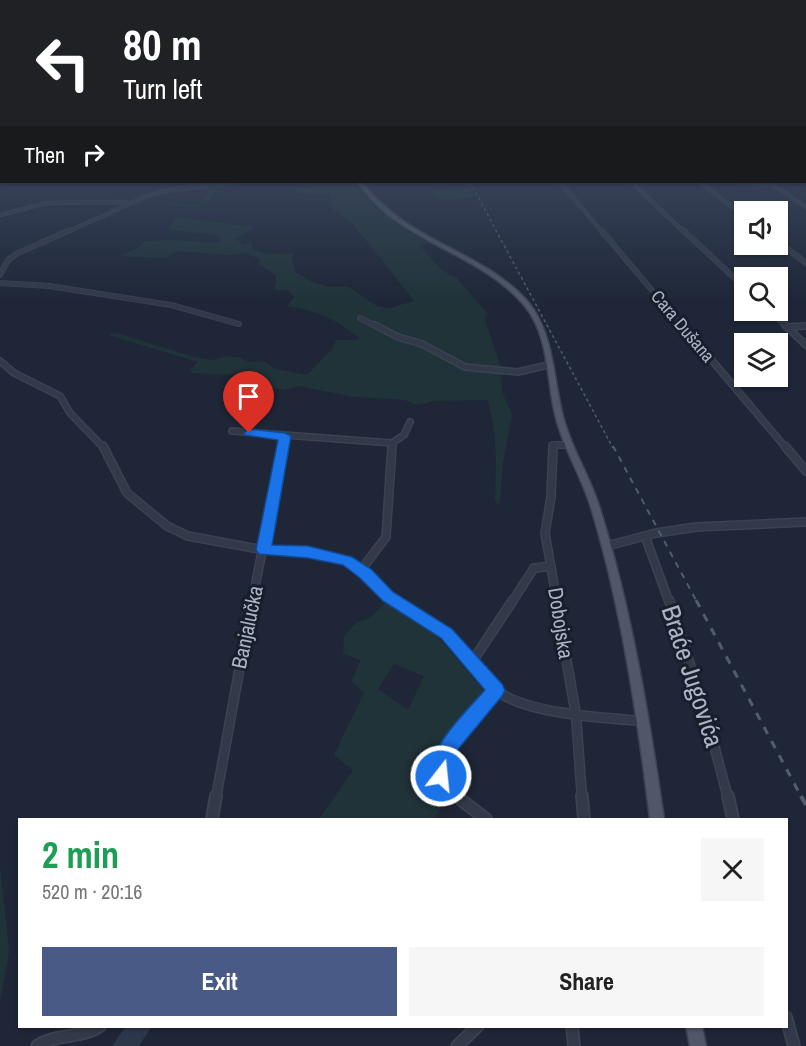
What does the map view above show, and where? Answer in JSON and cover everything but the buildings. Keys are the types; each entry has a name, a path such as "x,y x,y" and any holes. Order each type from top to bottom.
{"main road":[{"path":"380,205 418,235 476,265 514,292 526,303 538,324 561,422 596,509 607,546 644,721 657,818"},
{"path":"694,1028 698,1046"}],"street":[{"path":"0,215 39,205"},
{"path":"0,275 8,260 16,254 77,225 110,214 126,205"},
{"name":"Cara Dušana","path":"579,205 806,471"},
{"path":"656,205 734,278"},
{"path":"788,249 806,263"},
{"path":"0,284 49,286 171,305 239,324"},
{"path":"360,318 398,337 422,344 465,367 518,372 548,364"},
{"path":"781,321 806,345"},
{"path":"787,327 806,326"},
{"path":"0,361 14,373 60,396 70,413 101,443 127,493 167,526 188,536 264,550 308,552 347,561 361,570 388,597 446,633 496,690 526,704 576,715 644,721"},
{"path":"232,431 285,436 367,439 392,443 404,435 410,422"},
{"name":"Banjalučka","path":"212,818 237,674 264,550 285,436"},
{"path":"361,570 386,537 392,443"},
{"name":"Dobojska","path":"570,445 553,445 551,497 545,533 576,715 584,818"},
{"path":"607,546 645,536 696,527 806,522"},
{"name":"Braće Jugovića","path":"645,536 693,667 717,749 733,818"},
{"path":"472,662 534,568 551,566"},
{"path":"485,818 450,791 441,776 444,756 452,742 496,690"},
{"path":"788,1024 794,1046"},
{"path":"37,1046 51,1039 85,1035 97,1028"},
{"path":"457,1046 475,1028"},
{"path":"572,1028 574,1046"}],"shaded area":[{"path":"171,205 195,205 202,205 199,207"},
{"path":"332,205 373,205 409,232 431,243 420,246 441,268 456,277 487,313 485,319 501,368 502,392 512,414 503,464 499,507 495,499 495,437 487,400 435,401 418,405 404,400 354,397 299,386 284,390 268,387 269,383 247,377 249,370 227,375 192,373 190,370 198,362 108,335 121,334 194,357 214,360 226,356 241,358 247,362 266,362 275,369 307,375 333,348 336,340 358,340 359,338 351,331 317,313 287,306 294,297 289,291 273,289 276,276 259,264 260,259 244,253 229,255 177,251 166,258 121,255 138,248 144,241 174,240 216,243 221,240 220,236 167,229 177,217 254,227 236,239 244,245 251,242 254,250 259,252 294,253 292,259 295,272 312,282 331,287 349,287 377,306 389,308 414,301 354,225 333,209"},
{"path":"387,601 405,616 436,635 486,693 446,744 439,760 435,774 437,788 446,799 435,818 320,818 353,770 334,755 364,693 351,681 361,660 343,654 344,637 356,622 370,618","holes":["394,664 424,676 408,710 378,689"]},
{"path":"0,865 9,952 0,1002"}],"railway":[{"path":"482,205 613,448"},
{"path":"613,446 697,602"},
{"path":"696,600 802,798"},
{"path":"801,796 806,805"}],"route":[{"path":"249,433 285,436 264,550 308,552 347,561 365,573 388,597 446,633 496,690 452,742 444,756 441,776"}]}
